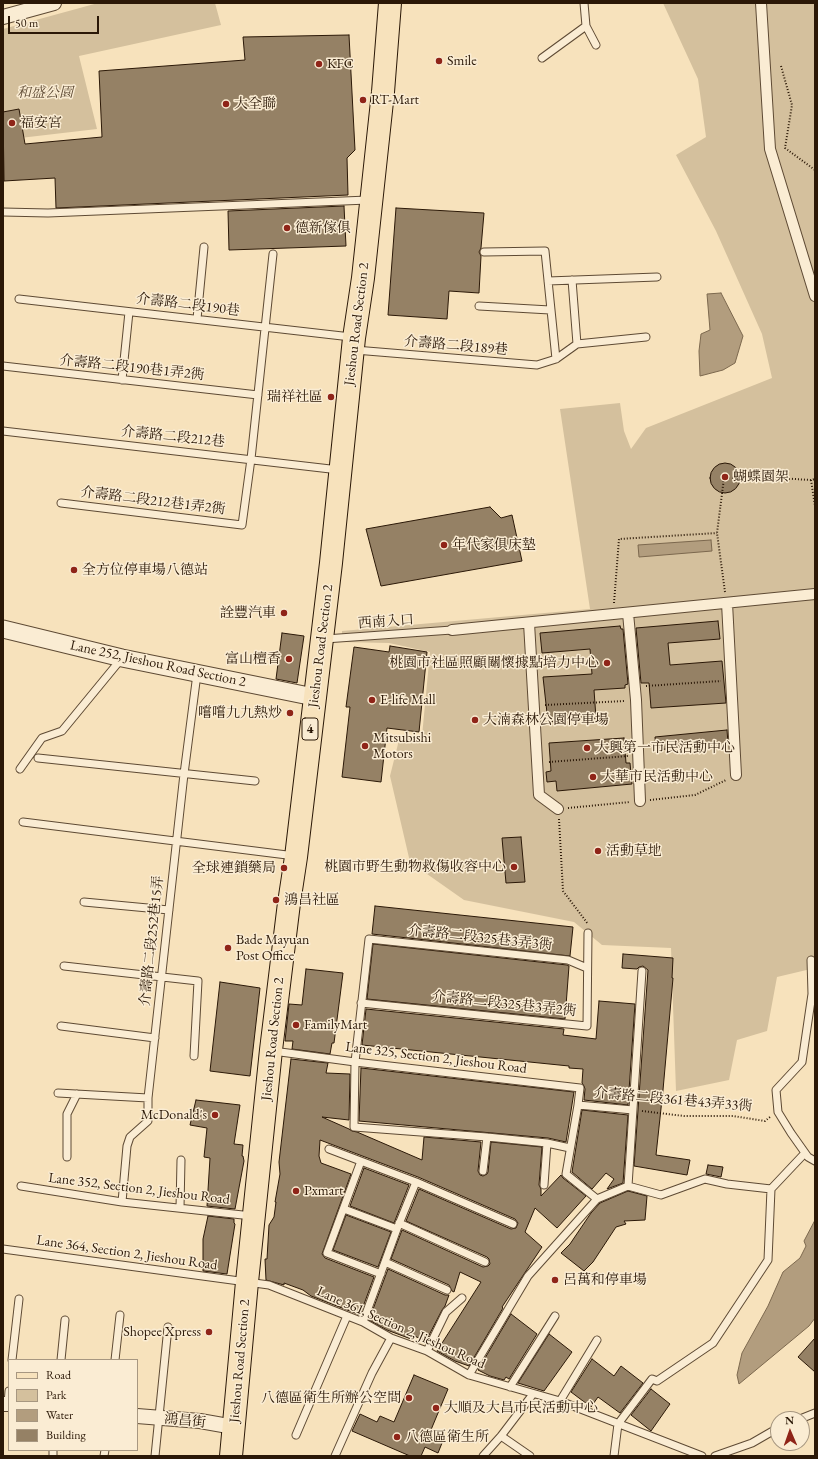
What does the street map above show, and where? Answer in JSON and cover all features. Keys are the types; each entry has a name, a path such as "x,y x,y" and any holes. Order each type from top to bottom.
{"main road":[{"name":"Jieshou Road Section 2","path":"231,1456 271,1050 296,857 341,470 354,344 363,278 383,92 390,3"}],"street":[{"path":"3,17 54,3"},
{"path":"761,3 770,149 815,296"},
{"path":"452,630 815,594"},
{"path":"727,603 736,775"},
{"path":"628,613 636,700 640,801"},
{"path":"529,623 539,795 558,809"},
{"name":"Lane 252, Jieshou Road Section 2","path":"3,629 122,658 314,697"},
{"name":"鴻昌街","path":"138,1416 200,1421 234,1427"}],"lane":[{"path":"584,3 586,26 596,45"},
{"path":"542,58 586,26"},
{"path":"3,212 48,213 371,200"},
{"path":"197,319 204,247"},
{"path":"484,252 545,251 556,359"},
{"path":"251,459 273,254"},
{"path":"548,281 657,277"},
{"path":"572,280 577,344 646,337"},
{"name":"介壽路二段190巷","path":"19,299 265,327 354,344"},
{"path":"479,306 550,310"},
{"path":"122,380 129,312"},
{"name":"介壽路二段189巷","path":"354,344 537,365 556,359 577,344"},
{"name":"介壽路二段190巷1弄2衖","path":"3,366 258,395"},
{"name":"介壽路二段212巷","path":"3,431 341,470"},
{"name":"介壽路二段212巷1弄2衖","path":"61,503 242,525 251,459"},
{"name":"西南入口","path":"321,639 452,630"},
{"path":"20,769 42,738 62,731 122,658"},
{"name":"介壽路二段252巷15弄","path":"122,1202 127,1146 130,1137 148,1121 148,1098 176,841 197,674"},
{"path":"38,758 254,781"},
{"path":"23,822 296,857"},
{"path":"84,902 169,910"},
{"path":"588,934 588,968"},
{"name":"介壽路二段325巷3弄3衖","path":"361,1003 369,939 568,960 588,968"},
{"path":"811,960 812,994 802,1062 776,1090 778,1112 808,1157 815,1161"},
{"path":"64,966 198,981 194,1056"},
{"name":"介壽路二段325巷3弄2衖","path":"361,1003 587,1026 588,968"},
{"path":"628,1186 642,971"},
{"path":"361,1003 355,1062 354,1127 487,1137 547,1143 570,1148"},
{"path":"61,1026 155,1038"},
{"name":"Lane 325, Section 2, Jieshou Road","path":"271,1050 355,1062 580,1088 578,1105"},
{"path":"58,1093 148,1098"},
{"path":"67,1157 67,1114 77,1094"},
{"name":"介壽路二段361巷43弄33衖","path":"597,1200 566,1174 578,1105 633,1110"},
{"path":"483,1171 487,1137"},
{"path":"544,1185 547,1143"},
{"path":"330,1149 416,1182 513,1224"},
{"path":"614,1456 618,1424 652,1379 657,1381 713,1343 768,1260 772,1189 805,1153"},
{"path":"180,1208 181,1160"},
{"path":"361,1161 327,1253 381,1274"},
{"path":"469,1375 528,1276 597,1200 628,1186 661,1195 705,1179 727,1184 772,1189"},
{"path":"363,1322 398,1226 416,1182"},
{"name":"Lane 352, Section 2, Jieshou Road","path":"21,1186 122,1202 254,1216"},
{"path":"344,1208 398,1226 485,1262"},
{"name":"Lane 364, Section 2, Jieshou Road","path":"3,1250 247,1282"},
{"path":"385,1262 447,1290"},
{"name":"Lane 361, Section 2, Jieshou Road","path":"247,1282 269,1285 363,1322 391,1338 427,1351 469,1375 560,1401 702,1456"},
{"path":"427,1351 446,1312 462,1298"},
{"path":"12,1359 19,1299"},
{"path":"115,1359 120,1315"},
{"path":"296,1435 347,1316"},
{"path":"510,1387 555,1316"},
{"path":"61,1359 65,1320"},
{"path":"155,1456 168,1327"},
{"path":"335,1456 372,1373 391,1338"},
{"path":"560,1401 597,1340"},
{"path":"483,1456 501,1436 533,1394"},
{"path":"715,1456 752,1443 770,1433"},
{"path":"501,1436 530,1456"}],"path":[{"path":"781,66 792,105 785,148 815,170"},
{"path":"727,603 717,533 724,478 762,477 815,479"},
{"path":"811,480 815,506"},
{"path":"613,614 620,539 717,533"},
{"path":"635,687 732,681"},
{"path":"534,706 636,700"},
{"path":"537,762 638,756"},
{"path":"588,934 589,925 563,891 558,809 695,795 736,775"},
{"name":"介壽路二段361巷43弄33衖","path":"633,1110 684,1116 733,1116 765,1121 778,1112"}],"green space":[{"name":"和盛公園","path":"98,3 215,3 221,25 79,56 97,129 3,140 3,29"},
{"path":"663,3 815,3 815,968 777,977 767,1031 737,1040 729,1080 676,1091 671,948 602,945 574,922 464,900 410,862 390,776 399,740 422,736 430,652 389,643 342,642 342,631 590,609 560,409 620,403 624,431 631,449 646,428 772,378 762,334 716,231 676,155 706,137 698,79"}],"water":[{"path":"721,293 743,336 735,363 723,370 700,376 699,351 701,334 710,330 707,294"},
{"path":"711,540 712,551 639,557 638,545"},
{"path":"814,1222 815,1318 809,1326 739,1384 737,1375 742,1353 768,1306 783,1272 800,1258 806,1246 804,1241"}],"building":[{"name":"大全聯","path":"349,35 355,150 347,158 348,195 56,208 55,178 4,181 3,112 19,109 25,144 102,137 99,71 245,60 243,37"},
{"name":"德新傢俱","path":"344,206 346,246 229,250 228,211"},
{"path":"396,208 484,213 481,248 479,252 481,256 479,293 449,291 447,319 388,315"},
{"name":"蝴蝶園架","path":"725,463 736,467 740,478 736,489 725,493 714,489 710,478 714,467"},
{"name":"年代家俱床墊","path":"490,507 501,518 512,515 522,561 381,586 366,529"},
{"path":"718,621 720,639 668,643 670,665 722,661 726,703 651,708 649,683 641,683 636,628"},
{"name":"桃園市社區照顧關懷據點培力中心","path":"620,626 621,629 623,629 628,684 625,685 625,688 594,690 596,718 548,722 543,677 592,674 590,649 542,653 540,633"},
{"name":"富山檀香","path":"282,633 304,636 297,683 276,679"},
{"path":"390,646 427,652 419,732 387,728 381,782 342,777 350,707 346,707 354,647 389,652"},
{"path":"727,730 728,743 656,750 655,737"},
{"path":"624,738 626,763 630,763 632,784 557,791 556,781 547,782 546,772 551,771 549,743"},
{"name":"桃園市野生動物救傷收容中心","path":"521,837 525,882 506,883 502,838"},
{"path":"375,906 573,927 570,956 372,934"},
{"path":"373,944 567,965 569,966 565,1019 367,999"},
{"path":"623,954 673,958 673,978 656,1155 690,1160 687,1175 634,1166 648,970 643,966 637,969 622,968"},
{"path":"306,969 343,973 334,1043 332,1043 330,1054 292,1049 293,1041 285,1041 289,1004 302,1005"},
{"path":"220,982 260,988 250,1076 210,1071"},
{"path":"599,1001 635,1004 628,1105 584,1100 585,1089 582,1083 583,1069 569,1068 569,1066 362,1045 366,1009 564,1029 563,1035 596,1039"},
{"path":"291,1059 328,1063 326,1073 350,1074 349,1120 322,1117 352,1131 422,1160 424,1137 481,1142 478,1171 480,1175 483,1176 488,1172 491,1142 542,1147 539,1185 541,1189 541,1196 561,1175 586,1196 557,1228 535,1208 525,1232 542,1247 502,1307 503,1308 469,1366 455,1361 437,1351 481,1282 460,1272 454,1292 449,1285 391,1259 402,1230 483,1267 490,1264 487,1257 406,1221 419,1189 511,1229 516,1228 518,1223 515,1219 418,1177 320,1140 319,1156 321,1163 351,1174 322,1254 325,1258 374,1277 360,1315 311,1296 303,1290 284,1283 284,1285 266,1280 265,1259 267,1259 269,1225 274,1217 280,1174 279,1162"},
{"path":"361,1068 574,1092 566,1142 548,1138 359,1121"},
{"path":"196,1100 240,1105 234,1144 243,1145 242,1156 244,1161 235,1209 207,1206 210,1158 204,1157 207,1128 190,1125"},
{"path":"582,1110 628,1115 623,1183 607,1189 614,1179 606,1173 592,1189 572,1172"},
{"path":"708,1165 723,1167 721,1177 706,1174"},
{"path":"364,1168 409,1185 394,1223 350,1206"},
{"path":"628,1191 647,1196 645,1220 624,1221 626,1224 616,1227 593,1262 584,1271 561,1253 570,1244 591,1213 600,1203"},
{"path":"346,1215 391,1232 378,1267 333,1250"},
{"path":"208,1216 234,1219 235,1224 227,1274 203,1271 203,1239"},
{"path":"388,1269 445,1295 449,1295 445,1306 426,1341 412,1335 411,1339 387,1330 369,1320"},
{"path":"511,1314 537,1334 509,1379 506,1377 504,1380 490,1376 478,1370"},
{"path":"549,1334 572,1352 544,1391 518,1383"},
{"path":"815,1338 815,1372 798,1357"},
{"path":"592,1359 614,1376 621,1366 643,1383 620,1413 598,1397 591,1407 571,1392"},
{"path":"414,1375 448,1389 428,1437 442,1443 438,1453 425,1447 421,1456 410,1456 352,1431 360,1414 377,1422 380,1416 394,1422"},
{"path":"651,1389 670,1404 651,1431 631,1415"}],"place":[{"name":"Smile","path":"439,61"},
{"name":"KFC","path":"319,64"},
{"name":"RT-Mart","path":"363,100"},
{"name":"大全聯","path":"226,104"},
{"name":"福安宮","path":"12,123"},
{"name":"德新傢俱","path":"287,228"},
{"name":"瑞祥社區","path":"331,397"},
{"name":"蝴蝶園架","path":"725,477"},
{"name":"年代家俱床墊","path":"444,545"},
{"name":"全方位停車場八德站","path":"74,570"},
{"name":"詮豐汽車","path":"284,613"},
{"name":"富山檀香","path":"289,659"},
{"name":"桃園市社區照顧關懷據點培力中心","path":"607,663"},
{"name":"E-life Mall","path":"372,700"},
{"name":"嚐嚐九九熱炒","path":"290,713"},
{"name":"大湳森林公園停車場","path":"475,720"},
{"name":"Mitsubishi Motors","path":"365,746"},
{"name":"大興第一市民活動中心","path":"587,748"},
{"name":"大華市民活動中心","path":"593,777"},
{"name":"活動草地","path":"598,851"},
{"name":"桃園市野生動物救傷收容中心","path":"514,867"},
{"name":"全球連鎖藥局","path":"284,868"},
{"name":"鴻昌社區","path":"276,900"},
{"name":"Bade Mayuan Post Office","path":"228,948"},
{"name":"FamilyMart","path":"296,1025"},
{"name":"McDonald's","path":"215,1115"},
{"name":"Pxmart","path":"296,1191"},
{"name":"呂萬和停車場","path":"555,1280"},
{"name":"Shopee Xpress","path":"209,1332"},
{"name":"八德區衛生所辦公空間","path":"409,1398"},
{"name":"大順及大昌市民活動中心","path":"436,1408"},
{"name":"八德區衛生所","path":"397,1437"}]}
